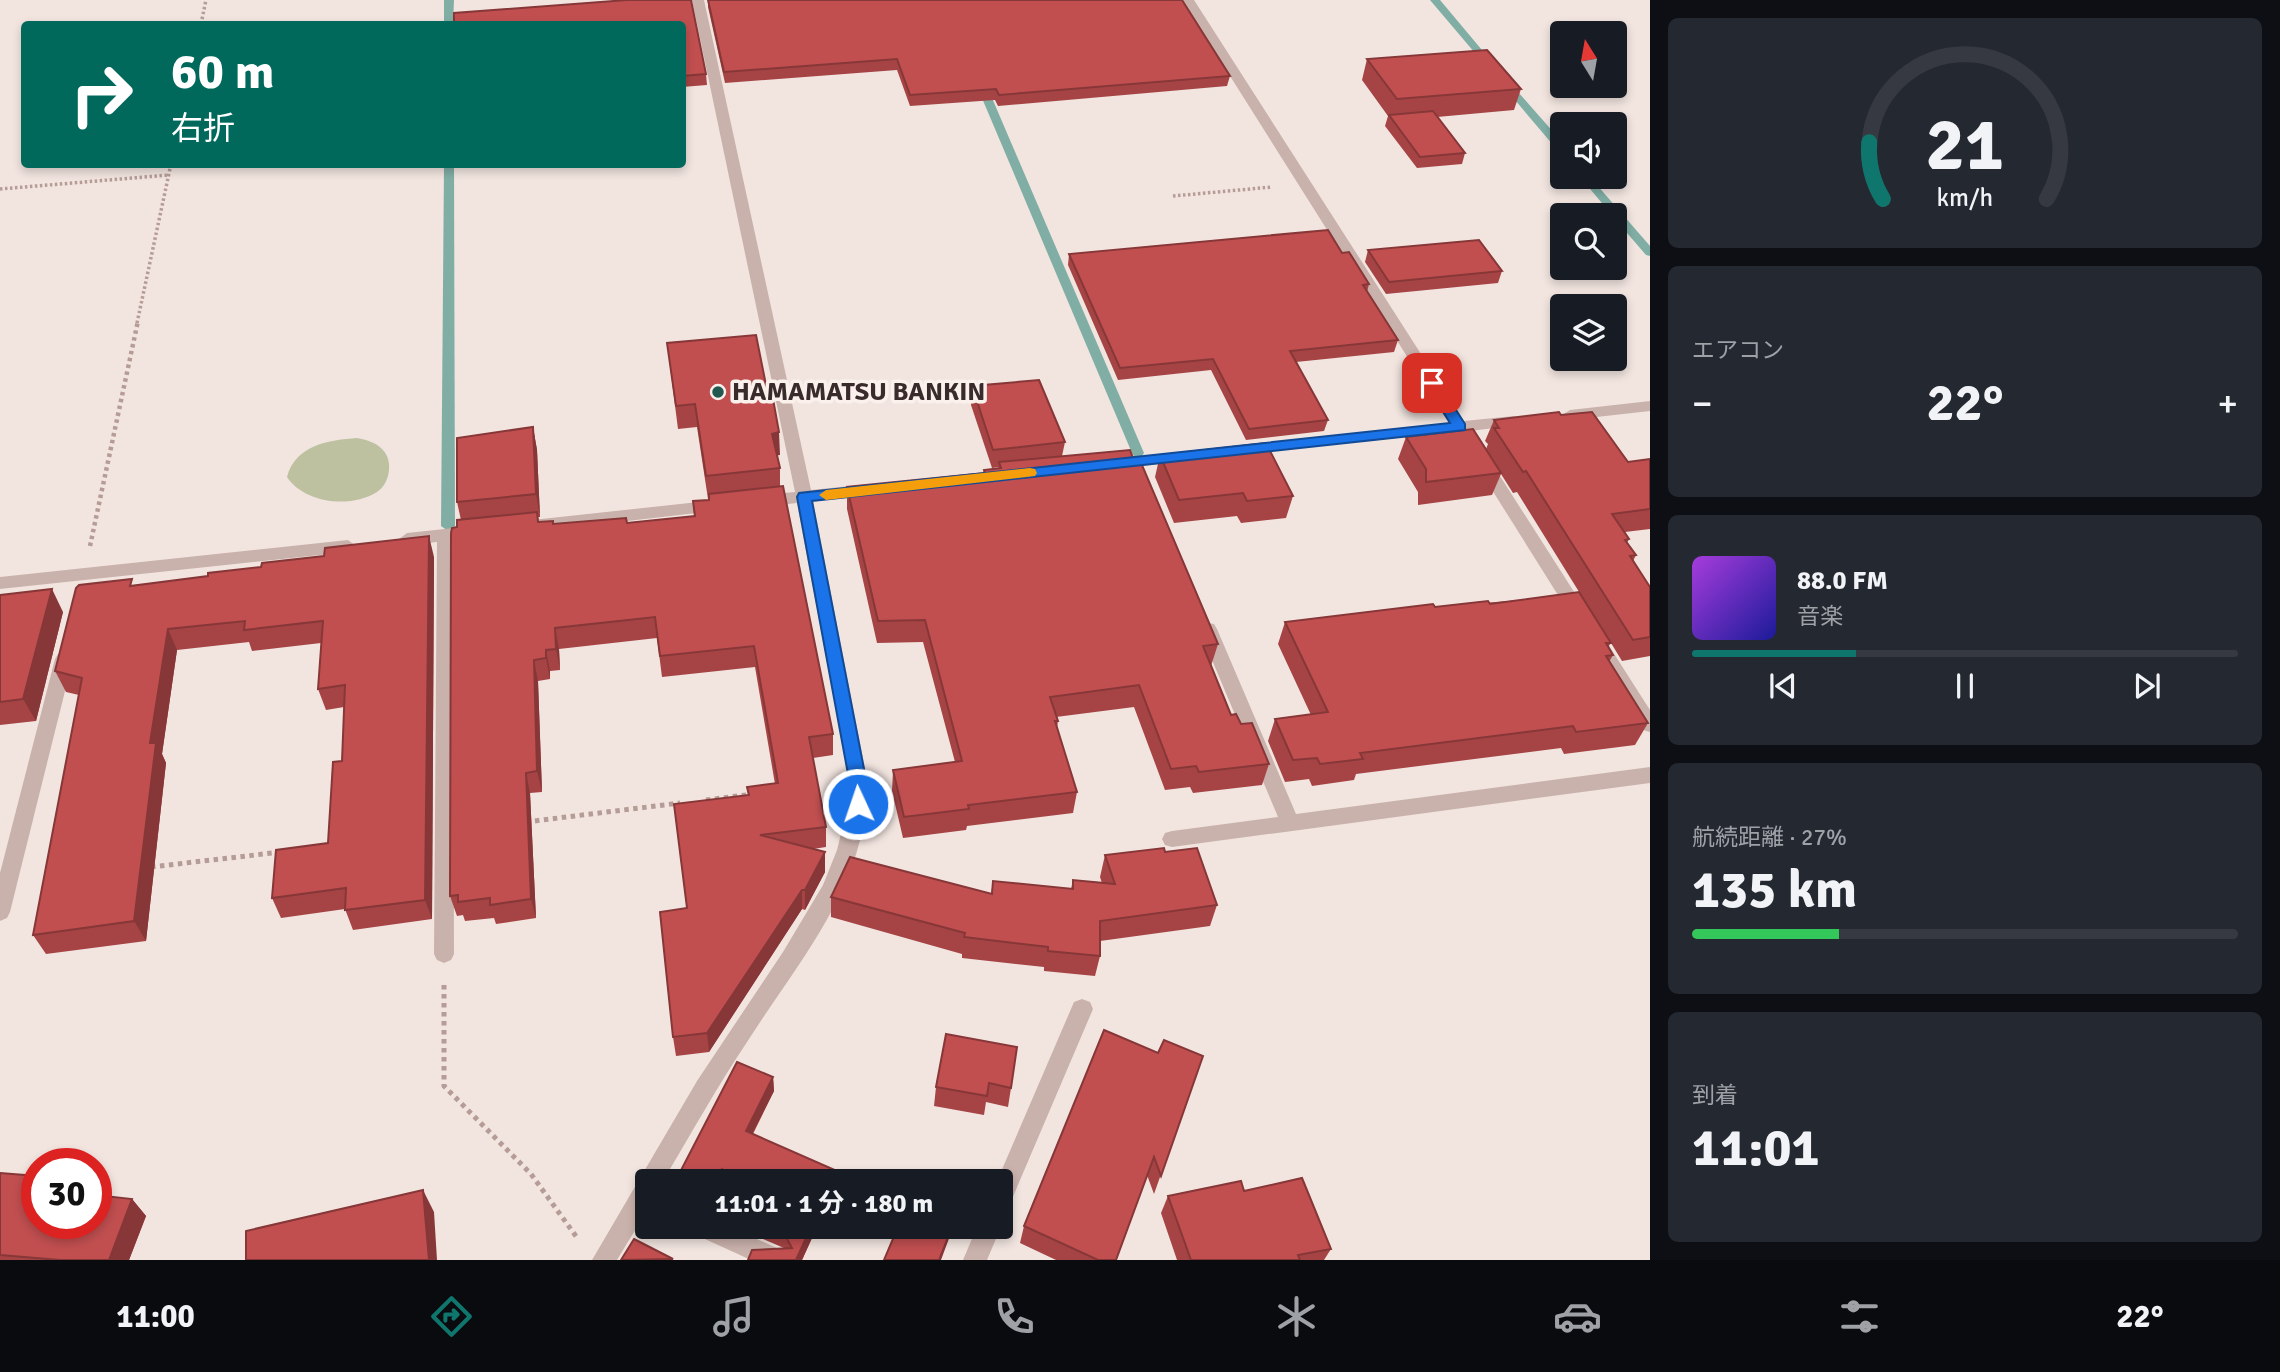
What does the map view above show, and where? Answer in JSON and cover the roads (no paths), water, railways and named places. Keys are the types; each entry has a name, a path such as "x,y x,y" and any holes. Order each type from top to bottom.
{"street":[{"path":"659,1169 724,1058 822,905 852,834 858,804 857,774 804,497 698,0"},
{"path":"1188,0 1650,725"},
{"path":"1555,417 1650,406"},
{"path":"1231,451 1528,419"},
{"path":"1095,466 1139,468 1191,456"},
{"path":"514,528 887,488"},
{"path":"390,541 487,531"},
{"path":"444,954 445,535"},
{"path":"0,583 82,580 362,544"},
{"path":"1544,603 1570,600"},
{"path":"1200,611 1290,823"},
{"path":"0,912 4,885 69,640"},
{"path":"1172,839 1650,775"},
{"path":"1013,1170 1082,1009"},
{"path":"595,1255 635,1206"},
{"path":"731,1239 778,1260"},
{"path":"975,1260 984,1239"}],"waterway":[{"path":"449,0 449,21"},
{"path":"1435,0 1489,64"},
{"path":"981,84 1138,453"},
{"path":"1507,85 1550,135"},
{"path":"448,526 449,168"},
{"path":"1595,189 1650,253"}],"place":[{"name":"HAMAMATSU BANKIN","path":"718,392"}]}
